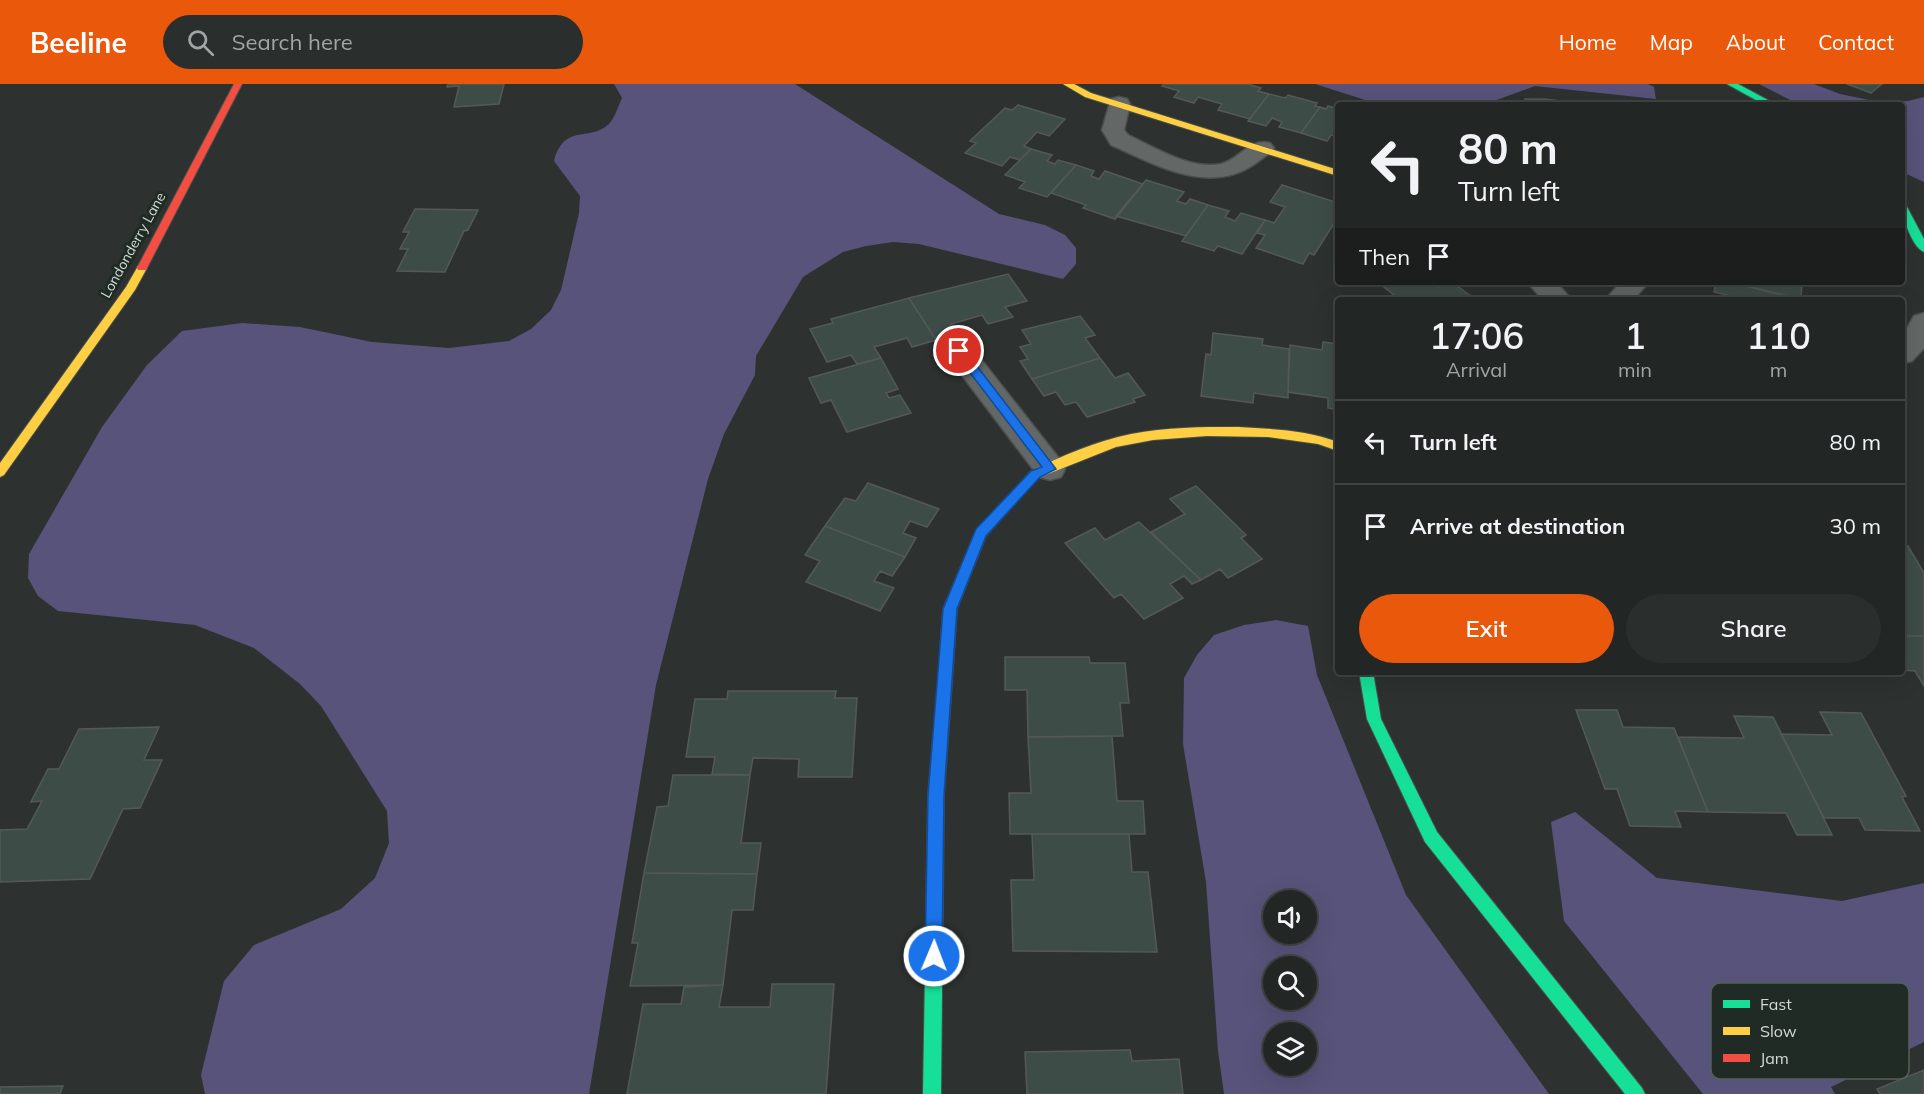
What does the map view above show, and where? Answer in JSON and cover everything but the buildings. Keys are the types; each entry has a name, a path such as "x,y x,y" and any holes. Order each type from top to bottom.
{"street":[{"name":"Londonderry Lane","path":"0,472 131,288 238,84"},
{"path":"1067,84 1089,95 1335,171"},
{"path":"1731,84 1766,102"},
{"path":"1119,104 1113,130 1119,140 1183,166 1218,171 1229,169 1262,148"},
{"path":"1905,213 1924,249"},
{"path":"1543,285 1556,297"},
{"path":"1621,297 1633,285"},
{"path":"1905,351 1918,336 1924,322"},
{"path":"959,351 1050,469"},
{"path":"932,1094 936,795 950,609 981,533 1035,474 1132,438 1210,433 1282,433 1324,439 1335,445"},
{"path":"1367,675 1374,719 1431,837 1636,1094"}],"shaded area":[{"path":"614,84 795,84 999,214 1045,225 1065,235 1076,248 1076,264 1063,279 919,244 893,242 843,252 803,277 756,356 755,375 724,434 708,479 656,685 589,1094 205,1094 201,1075 224,981 254,945 341,909 375,878 389,843 387,811 321,706 300,684 254,648 195,625 58,611 38,596 28,578 29,554 102,427 147,365 182,331 242,323 300,327 372,342 449,348 509,341 531,329 551,310 561,290 579,213 580,196 554,161 559,148 565,141 597,131 612,120 622,98"},
{"path":"1315,84 1648,84 1654,87 1656,99 1535,86 1491,102 1372,102"},
{"path":"1759,84 1814,84 1840,94 1879,102 1794,102"},
{"path":"1924,97 1924,182 1905,173 1905,102 1879,102 1908,101"},
{"path":"1276,620 1308,626 1317,675 1406,895 1549,1094 1224,1094 1218,1051 1206,882 1183,744 1184,678 1197,655 1214,635 1244,625"},
{"path":"1575,812 1657,878 1842,901 1924,883 1924,1042 1909,1049 1909,983 1711,983 1711,1079 1848,1079 1831,1087 1835,1094 1703,1094 1564,921 1551,822"}],"traffic: fast":[{"path":"1731,84 1766,102"},
{"path":"1905,213 1924,249"},
{"path":"1367,675 1374,719 1431,837 1636,1094"},
{"path":"932,1094 936,795 945,682"}],"traffic: slow":[{"path":"1067,84 1088,95 1335,172"},
{"path":"0,472 131,288 142,268"},
{"path":"1034,475 1112,444 1153,435 1207,432 1268,433 1320,440 1335,446"}],"traffic: jam":[{"path":"142,268 238,84"},
{"path":"945,682 950,609 981,533 1034,475"}],"route":[{"path":"934,956 936,795 950,609 981,533 1035,474 1050,469 959,351"}]}
